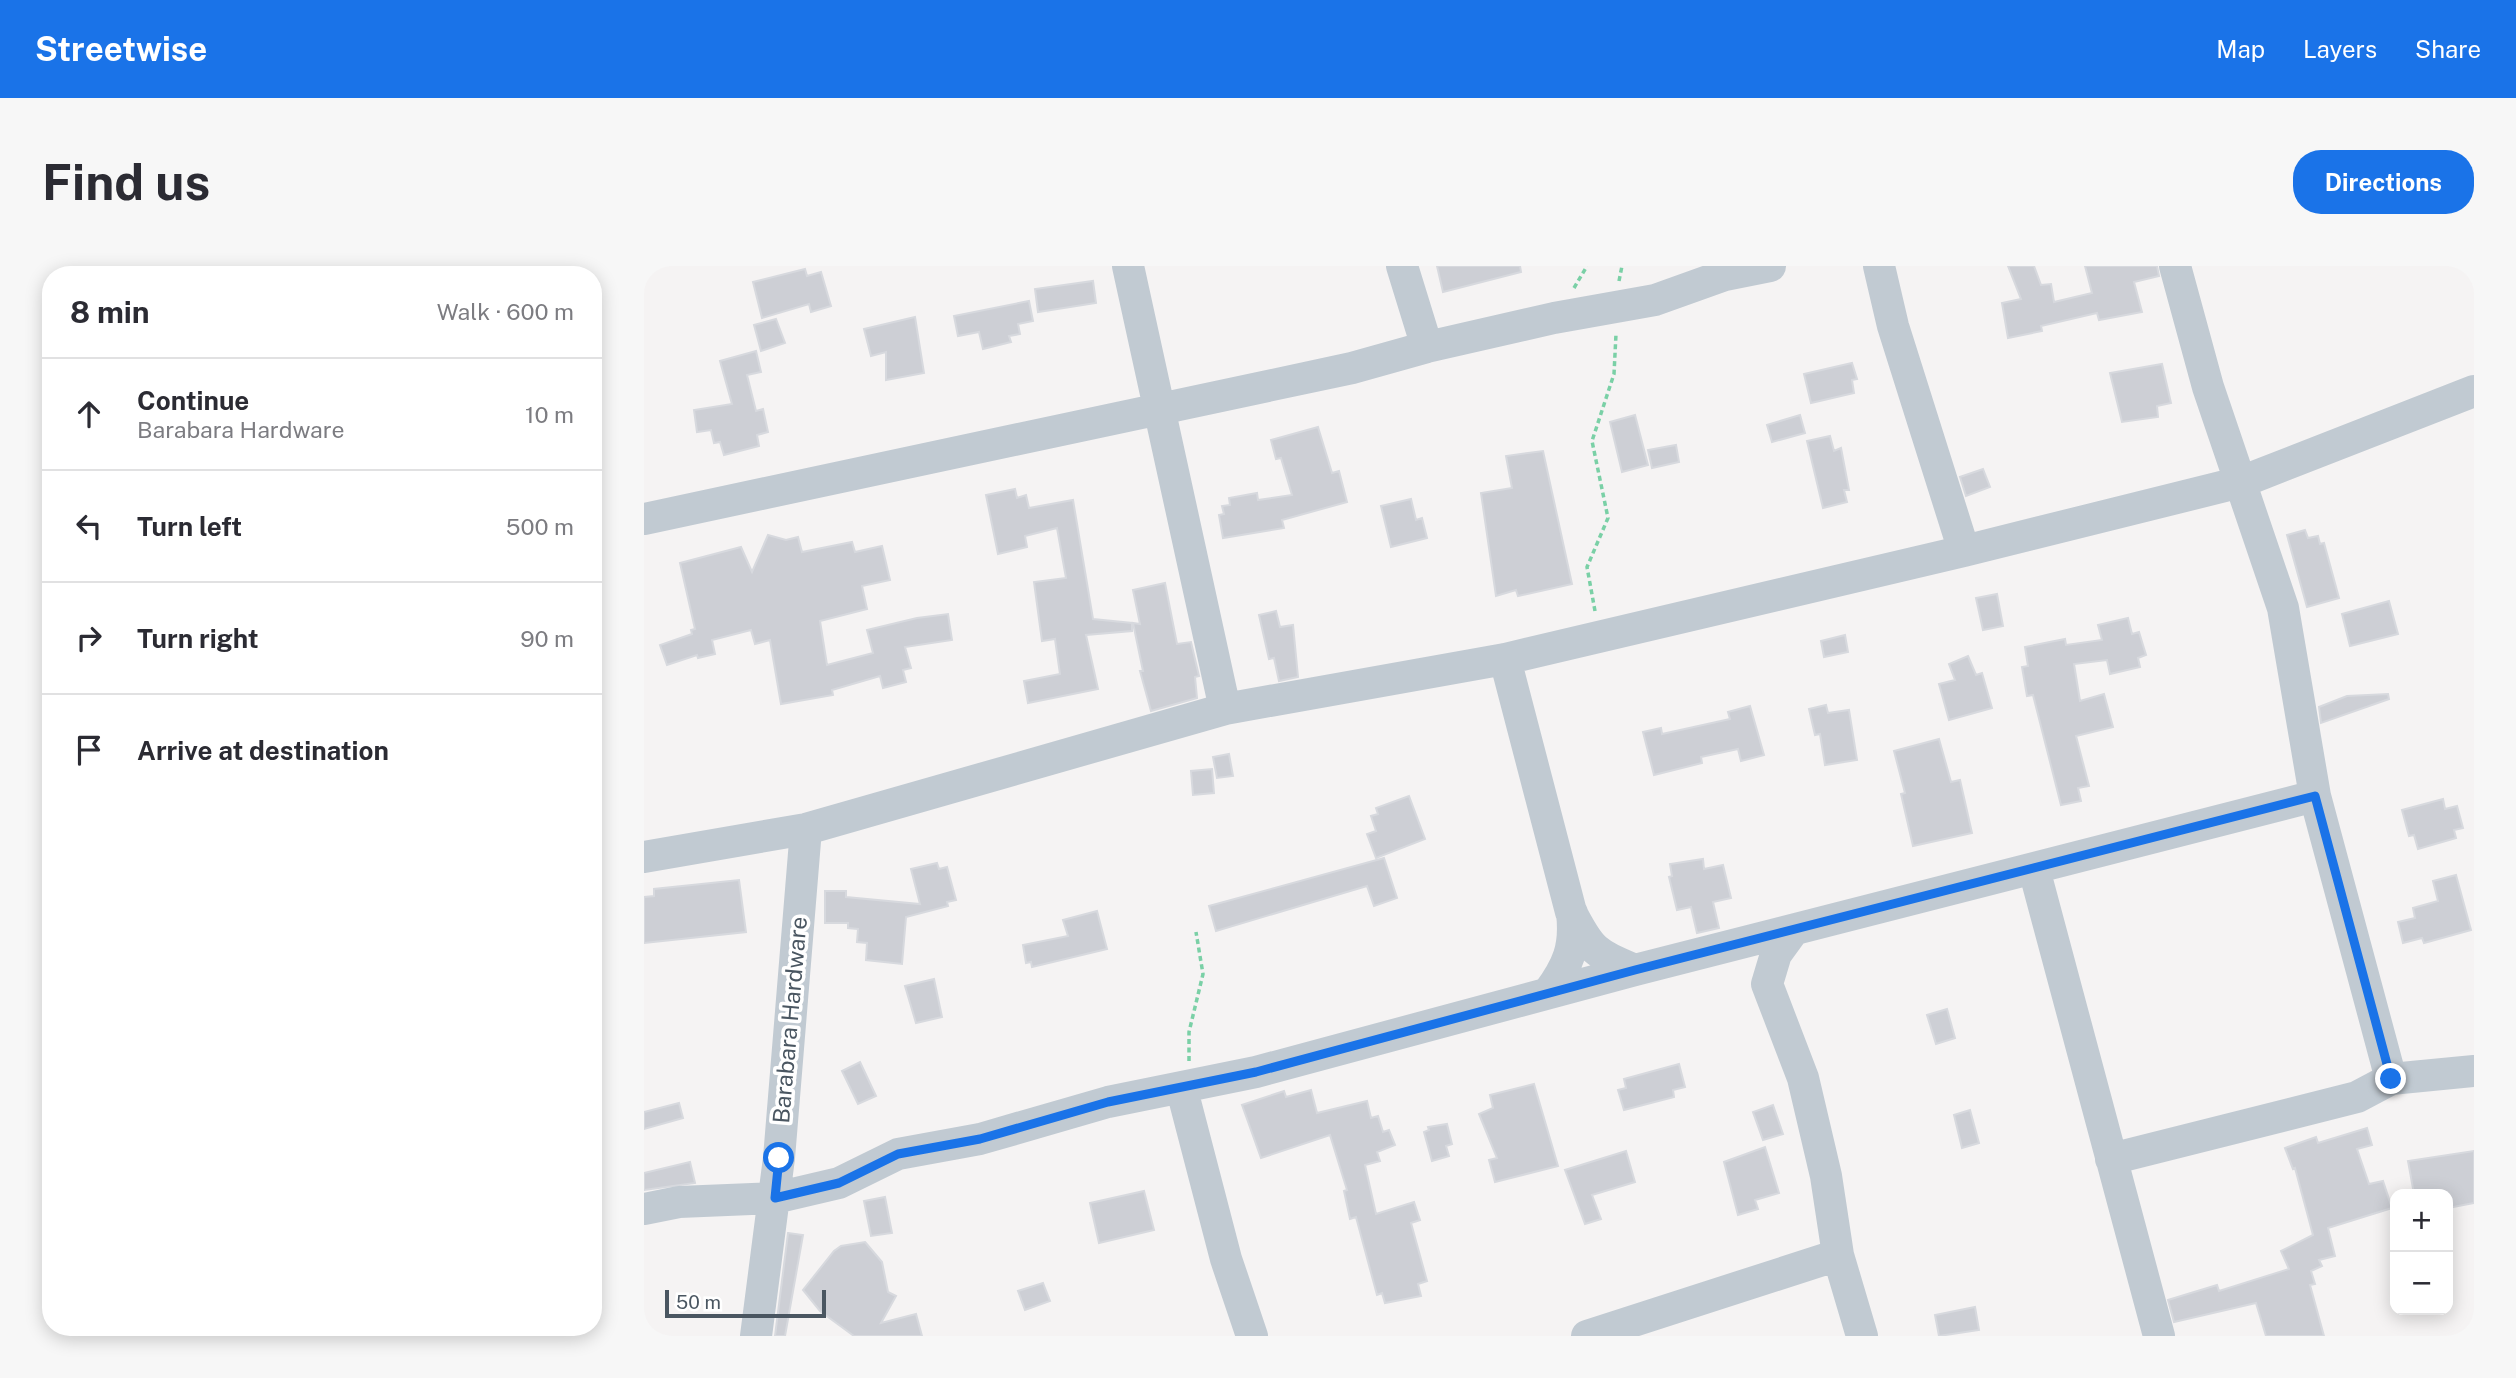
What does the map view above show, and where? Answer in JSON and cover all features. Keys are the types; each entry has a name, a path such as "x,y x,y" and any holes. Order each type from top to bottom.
{"street":[{"path":"1128,266 1225,709"},
{"path":"1402,266 1427,347"},
{"path":"644,519 1352,368 1427,347 1554,318 1655,300 1723,271 1770,266"},
{"path":"1879,266 1893,326 1964,551"},
{"path":"2175,266 2208,387 2283,608 2315,796 2391,1079"},
{"path":"644,857 806,829 1225,709 1505,659 1964,551 2241,482 2474,391"},
{"path":"1505,659 1572,912 1575,939 1567,968 1548,993"},
{"path":"644,1209 679,1202 775,1198 839,1183 898,1154 980,1139 1108,1102 1187,1088 2315,796"},
{"name":"Barabara Hardware","path":"756,1336 775,1198 806,829"},
{"path":"2035,869 2159,1336"},
{"path":"1572,912 1587,942 1599,955 1635,970"},
{"path":"1768,984 1776,954 1791,932"},
{"path":"1716,951 1756,972 1768,984 1803,1078 1826,1176 1838,1255 1863,1336"},
{"path":"2111,1159 2357,1097 2391,1079 2474,1071"},
{"path":"1187,1088 1226,1259 1252,1336"},
{"path":"1587,1336 1838,1255"}],"path":[{"path":"1603,636 1592,601 1587,567 1608,518 1592,441 1614,374 1617,308"},
{"path":"1187,1088 1189,1032 1203,974 1196,932"}],"building":[{"path":"1437,266 1520,266 1521,272 1443,292"},
{"path":"2008,266 2034,266 2041,285 2051,284 2054,302 2092,293 2085,266 2157,266 2159,276 2134,282 2142,312 2099,320 2097,313 2041,326 2042,331 2008,338 2002,303 2021,299"},
{"path":"805,269 807,276 821,272 831,306 811,312 809,304 762,318 753,282"},
{"path":"1093,281 1096,303 1038,312 1035,289"},
{"path":"1029,301 1033,321 1018,324 1020,334 1009,336 1011,342 983,349 979,332 958,336 954,316"},
{"path":"915,317 924,373 886,380 886,352 871,356 864,329"},
{"path":"776,319 785,343 761,351 754,325"},
{"path":"756,351 761,372 747,375 756,411 763,409 768,432 757,435 759,446 724,455 720,442 714,443 711,430 697,432 694,410 732,404 720,361"},
{"path":"1852,363 1857,379 1852,380 1854,393 1811,403 1804,374"},
{"path":"2162,364 2171,403 2157,406 2158,417 2122,422 2110,373"},
{"path":"1635,415 1648,465 1622,472 1610,422"},
{"path":"1800,415 1805,433 1772,442 1767,425"},
{"path":"1318,427 1332,473 1339,471 1347,502 1282,520 1284,528 1223,538 1219,515 1224,514 1222,506 1230,505 1229,498 1257,493 1258,500 1292,495 1281,458 1276,459 1271,440"},
{"path":"1830,436 1834,451 1841,448 1849,490 1844,490 1847,502 1823,508 1807,441"},
{"path":"1676,445 1679,462 1652,468 1648,450"},
{"path":"1543,451 1572,584 1518,596 1516,590 1496,596 1481,493 1512,488 1506,456"},
{"path":"1983,469 1990,487 1966,496 1960,477"},
{"path":"1015,489 1017,498 1026,495 1029,508 1073,500 1093,619 1132,623 1132,631 1086,635 1098,689 1028,703 1024,681 1060,674 1055,639 1042,641 1034,582 1066,578 1057,528 1025,536 1027,547 998,554 986,495"},
{"path":"1411,499 1416,520 1422,518 1427,538 1391,547 1381,506"},
{"path":"2305,530 2308,538 2318,536 2320,544 2324,543 2339,598 2307,607 2287,535"},
{"path":"768,535 786,540 798,537 802,552 852,542 855,552 882,546 890,580 862,586 867,609 820,621 827,665 873,653 867,630 917,618 948,614 952,640 905,647 911,668 903,670 906,682 883,688 880,676 832,690 833,695 781,704 770,640 755,644 751,630 712,640 715,654 698,658 697,655 667,665 660,645 692,634 691,630 695,629 680,563 741,547 752,572"},
{"path":"1165,583 1177,644 1191,642 1199,676 1195,677 1197,698 1151,711 1140,671 1143,671 1133,623 1140,624 1133,590"},
{"path":"1997,594 2003,626 1983,630 1976,598"},
{"path":"2389,601 2398,634 2350,646 2342,614"},
{"path":"1276,611 1280,627 1293,625 1298,677 1279,681 1274,658 1269,659 1259,615"},
{"path":"2128,618 2132,634 2139,632 2146,655 2138,658 2140,667 2110,674 2107,660 2074,664 2080,701 2104,694 2113,727 2076,736 2089,786 2078,788 2081,801 2061,805 2033,695 2027,696 2022,667 2028,666 2025,647 2065,639 2066,645 2102,640 2098,625"},
{"path":"1845,635 1848,652 1824,657 1821,641"},
{"path":"1968,656 1976,675 1982,673 1992,708 1949,720 1939,684 1955,680 1949,664"},
{"path":"2388,694 2389,699 2321,723 2319,707 2347,696"},
{"path":"1826,705 1828,713 1849,710 1857,760 1825,765 1820,734 1815,735 1809,709"},
{"path":"1750,706 1764,755 1741,761 1738,749 1701,757 1702,763 1654,775 1643,732 1661,728 1662,734 1730,719 1728,712"},
{"path":"1939,739 1951,782 1960,780 1972,833 1913,846 1901,794 1905,793 1894,751"},
{"path":"1229,754 1233,776 1217,778 1213,757"},
{"path":"1212,769 1214,793 1193,795 1191,771"},
{"path":"1409,796 1425,839 1376,858 1367,834 1376,831 1371,816 1378,814 1376,808"},
{"path":"2443,799 2445,809 2457,806 2463,828 2454,830 2456,838 2418,849 2414,835 2409,836 2402,810"},
{"path":"1384,858 1397,898 1374,906 1367,886 1216,931 1209,906"},
{"path":"1703,859 1704,869 1723,865 1731,898 1713,902 1719,928 1697,933 1691,907 1677,910 1669,877 1672,876 1670,864"},
{"path":"937,863 939,869 947,867 956,900 947,902 948,906 906,917 902,964 866,960 867,943 857,942 858,929 848,928 848,923 825,923 825,891 846,891 846,897 920,904 911,869"},
{"path":"2456,875 2471,930 2424,943 2422,938 2403,943 2398,922 2415,918 2413,908 2438,901 2433,881"},
{"path":"739,880 746,932 644,943 644,897 654,896 654,889"},
{"path":"1097,911 1107,949 1032,967 1031,962 1026,963 1023,945 1068,936 1063,920"},
{"path":"934,979 942,1017 916,1023 905,986"},
{"path":"1947,1009 1955,1038 1936,1044 1927,1015"},
{"path":"860,1062 876,1096 858,1104 842,1071"},
{"path":"1679,1064 1685,1087 1673,1090 1674,1097 1624,1110 1618,1090 1626,1088 1624,1079"},
{"path":"1534,1084 1558,1166 1495,1182 1489,1160 1497,1158 1479,1114 1493,1108 1490,1095"},
{"path":"1311,1090 1317,1113 1367,1101 1371,1118 1378,1116 1383,1132 1389,1130 1395,1145 1377,1152 1380,1161 1365,1165 1376,1214 1414,1202 1420,1220 1411,1223 1427,1281 1418,1284 1421,1296 1385,1303 1382,1293 1377,1295 1356,1217 1350,1219 1344,1191 1347,1190 1330,1135 1261,1158 1242,1105 1284,1091 1286,1097"},
{"path":"679,1103 683,1118 644,1129 644,1112"},
{"path":"1773,1105 1783,1134 1763,1140 1753,1112"},
{"path":"1970,1110 1979,1143 1962,1148 1954,1115"},
{"path":"1447,1124 1452,1144 1446,1146 1449,1156 1432,1161 1424,1132 1429,1130 1428,1127"},
{"path":"2367,1128 2372,1145 2357,1149 2369,1184 2383,1181 2390,1202 2390,1209 2328,1228 2335,1256 2319,1260 2322,1266 2311,1271 2315,1284 2310,1285 2324,1336 2266,1336 2256,1303 2174,1322 2168,1300 2217,1285 2219,1291 2289,1269 2281,1251 2313,1235 2295,1168 2293,1169 2285,1148 2316,1137 2318,1143"},
{"path":"1765,1147 1779,1193 1755,1200 1758,1209 1738,1215 1724,1162"},
{"path":"1626,1151 1635,1182 1592,1195 1601,1219 1585,1224 1565,1170"},
{"path":"2474,1151 2474,1203 2453,1207 2453,1189 2413,1189 2408,1161"},
{"path":"690,1162 695,1183 644,1190 644,1173"},
{"path":"1144,1191 1154,1230 1099,1243 1090,1203"},
{"path":"885,1197 892,1233 871,1236 864,1201"},
{"path":"788,1233 803,1235 785,1336 775,1336"},
{"path":"865,1242 882,1262 888,1292 896,1296 881,1323 916,1314 922,1336 854,1336 820,1311 803,1290 834,1251 841,1246"},
{"path":"1043,1283 1050,1301 1025,1310 1018,1291"},
{"path":"1975,1307 1979,1330 1939,1336 1935,1315"}],"route":[{"path":"779,1158 775,1198 839,1183 898,1154 980,1139 1108,1102 1182,1090 1256,1072 1635,970 2315,796 2391,1079"}]}
